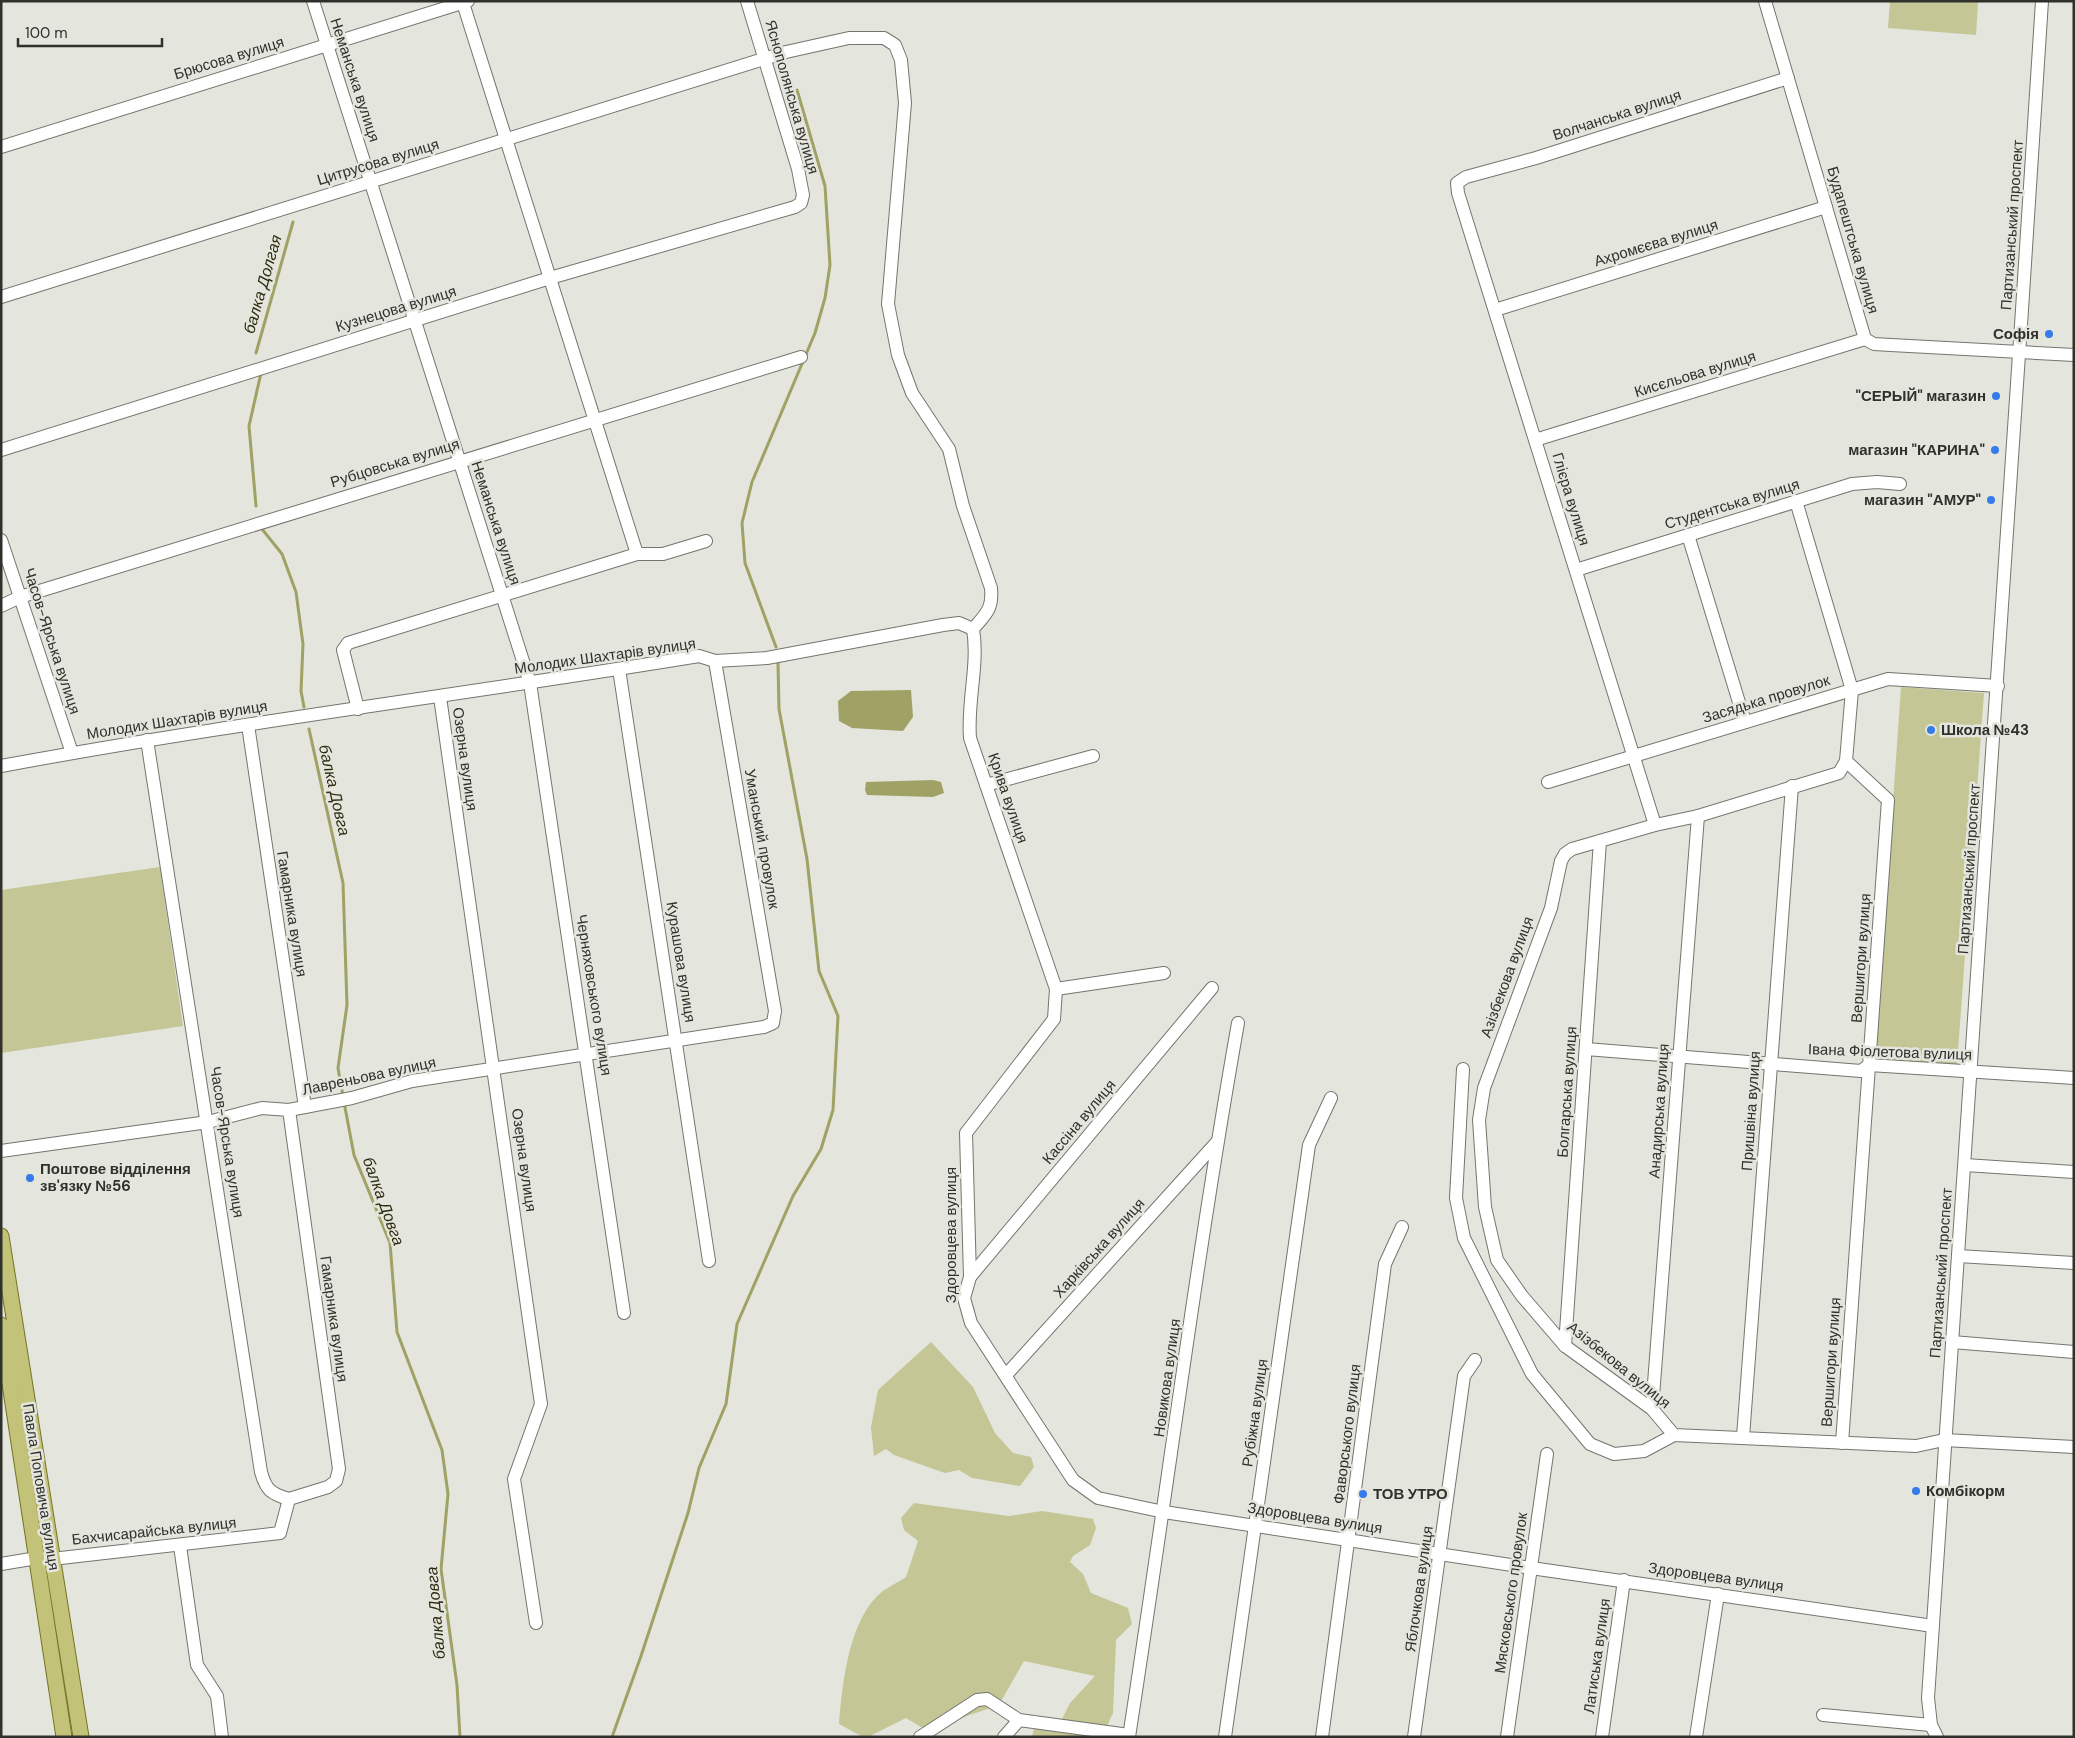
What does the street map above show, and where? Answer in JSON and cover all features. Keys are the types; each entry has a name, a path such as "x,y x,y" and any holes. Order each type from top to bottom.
{"main road":[{"name":"Павла Поповича вулиця","path":"1,1236 81,1737"},
{"name":"Павла Поповича вулиця","path":"1,1325 64,1737"}],"street":[{"name":"Неманська вулиця","path":"313,1 530,683"},
{"name":"Яснополянська вулиця","path":"746,1 798,169 803,195 801,203"},
{"name":"Будапештська вулиця","path":"1765,1 1865,339"},
{"name":"Партизанський проспект","path":"1934,1731 1928,1698 1944,1440 1972,1072 2042,1"},
{"name":"Брюсова вулиця","path":"1,147 465,2"},
{"path":"465,2 505,140 637,554"},
{"name":"Цитрусова вулиця","path":"1,297 811,45 849,38 884,38 895,45 901,60 905,103 888,304 898,355 912,393 949,449 963,506 991,588 992,601 988,613 974,630"},
{"name":"Волчанська вулиця","path":"1457,183 1466,177 1545,155 1788,78"},
{"name":"Глієра вулиця","path":"1457,183 1458,193 1655,825"},
{"name":"Кузнецова вулиця","path":"1,450 550,278 795,207 801,203"},
{"name":"Ахромєєва вулиця","path":"1495,310 1826,207"},
{"path":"1865,339 1874,344 2074,356"},
{"name":"Кисєльова вулиця","path":"1536,440 1865,339"},
{"name":"Рубцовська вулиця","path":"1,606 20,597 801,357"},
{"name":"Студентська вулиця","path":"1576,570 1852,484 1877,482 1900,484"},
{"path":"1600,841 1655,825 1698,816 1839,773 1846,761 1852,690 1796,502"},
{"path":"1688,535 1745,722"},
{"name":"Часов-Ярська вулиця","path":"1,540 72,753"},
{"path":"358,709 343,650 345,645 637,554 663,554 706,541"},
{"name":"Молодих Шахтарів вулиця","path":"1,766 147,740 440,697 699,656 715,661 789,655 959,623 974,630"},
{"name":"Крива вулиця","path":"966,1133 1054,1019 1056,989 970,738 969,704 976,646 974,630"},
{"name":"Уманський провулок","path":"715,661 775,1011 773,1022"},
{"name":"Курашова вулиця","path":"619,669 677,1040 709,1261"},
{"name":"Засядька провулок","path":"1548,782 1888,679 1998,686"},
{"name":"Черняховського вулиця","path":"530,683 624,1313"},
{"name":"Озерна вулиця","path":"440,697 541,1404 514,1479 536,1623"},
{"name":"Гамарника вулиця","path":"248,725 305,1107"},
{"name":"Часов-Ярська вулиця","path":"147,740 261,1472 264,1484 270,1493 289,1499"},
{"path":"986,785 1093,756"},
{"name":"Вершигори вулиця","path":"1842,1443 1888,800 1846,761"},
{"name":"Пришвіна вулиця","path":"1743,1437 1792,786"},
{"name":"Анадирська вулиця","path":"1652,1409 1698,816"},
{"name":"Азізбекова вулиця","path":"1600,841 1572,849 1565,854 1551,908 1484,1088 1480,1120 1485,1207 1497,1260 1522,1296 1565,1346 1652,1409 1674,1435"},
{"name":"Болгарська вулиця","path":"1565,1346 1600,841"},
{"path":"1056,989 1164,973"},
{"name":"Кассіна вулиця","path":"970,1277 1212,988"},
{"name":"Лавреньова вулиця","path":"1,1151 208,1122 262,1108 289,1110 352,1098 412,1081 764,1027 773,1022"},
{"name":"Новикова вулиця","path":"1129,1736 1164,1512 1217,1142 1238,1023"},
{"name":"Івана Фіолетова вулиця","path":"1586,1049 1861,1070 1869,1065 2074,1078"},
{"path":"1463,1070 1456,1198 1464,1238 1532,1374 1590,1444 1614,1454 1644,1451 1674,1435 1916,1446 1944,1440 2074,1447"},
{"name":"Рубіжна вулиця","path":"1225,1737 1309,1144 1331,1098"},
{"name":"Гамарника вулиця","path":"289,1110 339,1469 336,1481 328,1487 289,1499"},
{"name":"Здоровцева вулиця","path":"966,1133 970,1277 964,1298 971,1323 1074,1480 1098,1498 1164,1512 1531,1568 1933,1626"},
{"name":"Харківська вулиця","path":"1006,1376 1217,1142"},
{"path":"1965,1165 2074,1172"},
{"name":"Фаворського вулиця","path":"1322,1737 1350,1540 1385,1264 1402,1227"},
{"path":"1958,1256 2074,1263"},
{"path":"1952,1342 2074,1352"},
{"name":"Яблочкова вулиця","path":"1414,1737 1441,1554 1464,1376 1475,1360"},
{"name":"Мясковського провулок","path":"1507,1737 1547,1454"},
{"name":"Бахчисарайська вулиця","path":"1,1564 36,1558 52,1559 180,1546 280,1533 289,1499"},
{"path":"180,1546 196,1665 217,1696 222,1737"},
{"name":"Латиська вулиця","path":"1602,1737 1624,1580"},
{"path":"1696,1737 1718,1594"},
{"path":"920,1737 977,1700 987,1699 1019,1720 1129,1736"},
{"path":"1823,1715 1934,1731"},
{"path":"1004,1737 1019,1720"}],"shaded area":[{"path":"1890,1 1978,1 1976,35 1888,28"},
{"path":"1901,687 1984,693 1957,1065 1875,1059"},
{"path":"911,690 913,717 903,731 852,728 839,721 838,701 851,691"},
{"path":"933,780 941,782 944,793 933,797 867,795 865,790 866,782"},
{"path":"160,867 183,1026 1,1053 1,890"},
{"path":"931,1342 973,1387 995,1433 1013,1453 1031,1457 1034,1467 1020,1486 972,1478 959,1470 945,1473 894,1455 886,1449 874,1456 871,1427 878,1390"},
{"path":"914,1503 1009,1516 1042,1511 1093,1519 1096,1528 1090,1545 1073,1556 1070,1562 1083,1574 1091,1593 1128,1608 1132,1624 1116,1640 1113,1713 1102,1737 1032,1737 1035,1723 1059,1725 1070,1703 1095,1676 1024,1661 999,1705 926,1730 906,1718 868,1737 863,1737 839,1724 842,1690 849,1652 862,1617 871,1603 883,1591 906,1577 918,1541 904,1530 901,1518"}],"waterway":[{"path":"776,647 745,563 742,523 752,482 815,333 825,298 830,265 825,186 797,90"},
{"name":"балка Долгая","path":"256,353 293,222"},
{"name":"балка Довга","path":"256,506 249,426 261,373"},
{"name":"балка Довга","path":"262,529 282,554 296,592 303,644 301,691 304,707"},
{"path":"612,1737 688,1513 699,1468 726,1404 737,1324 793,1196 821,1149 833,1110 838,1016 819,971 807,859 779,709 778,663"},
{"name":"балка Довга","path":"309,729 343,883 347,1005 338,1068 343,1096"},
{"name":"балка Довга","path":"344,1102 354,1155 390,1243 397,1332 442,1450 448,1494 441,1569 457,1685 460,1737"}],"place":[{"name":"Софія","path":"2049,334"},
{"name":"\"СЕРЫЙ\" магазин","path":"1996,396"},
{"name":"магазин \"КАРИНА\"","path":"1995,450"},
{"name":"магазин \"АМУР\"","path":"1991,500"},
{"name":"Школа №43","path":"1931,730"},
{"name":"Поштове відділення зв'язку №56","path":"30,1178"},
{"name":"Комбікорм","path":"1916,1491"},
{"name":"ТОВ УТРО","path":"1363,1494"}]}
